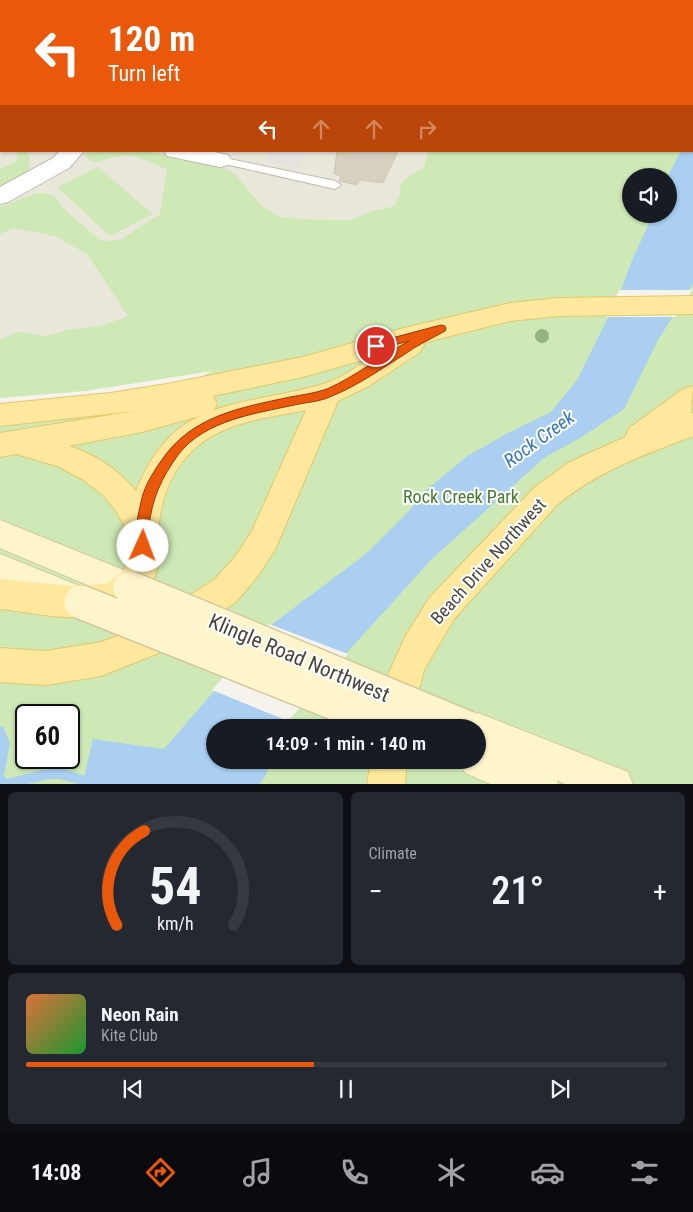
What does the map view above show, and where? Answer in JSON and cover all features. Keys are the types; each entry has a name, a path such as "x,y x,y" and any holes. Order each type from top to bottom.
{"main road":[{"path":"0,415 119,402 307,366 441,328 510,312 558,307 692,306"},
{"path":"0,594 106,598 130,588 141,571 142,530 149,496 155,480 175,450 187,438 212,423 239,413 327,394 361,378 402,350 441,328"},
{"path":"307,366 327,394"},
{"path":"7,445 151,418 239,393 307,366"},
{"path":"0,665 46,668 101,659 147,641 224,591 246,567 264,540 327,394"},
{"name":"Beach Drive Northwest","path":"614,455 693,397"},
{"name":"Beach Drive Northwest","path":"394,719 396,707 414,652 442,608 546,496 560,483 614,455 693,424"},
{"path":"7,445 51,451 68,457 99,474 124,498 142,530"},
{"name":"Klingle Road Northwest","path":"0,534 79,565 446,719"},
{"name":"Klingle Road Northwest","path":"0,569 59,597 374,719"},
{"path":"486,737 527,770"},
{"path":"486,762 615,784"},
{"path":"386,784 388,769"}],"street":[{"path":"0,197 61,163 72,152"},
{"path":"179,152 220,160"}],"lane":[{"path":"220,160 335,186"}],"shaded area":[{"path":"0,152 428,152 427,160 415,174 401,183 399,196 394,206 372,211 350,220 296,219 277,216 260,204 236,175 147,344 0,359"},
{"path":"270,152 307,152 295,173 288,172 289,166 265,161"}],"green space":[{"path":"15,152 27,152 30,161 28,172 0,187 0,169 15,162 18,158"},
{"name":"Rock Creek Park","path":"87,152 151,152 217,164 236,175 260,204 277,216 297,219 350,220 372,211 394,206 399,196 401,183 424,166 428,152 693,152 693,784 0,784 0,424 150,407 212,371 85,391 0,398 0,340 18,332 46,336 67,330 100,326 128,316 87,254 55,236 13,228 0,234 0,207 37,193 54,195 63,208 101,241 120,240 160,214 167,169 132,156 92,162 85,156"},
{"path":"98,167 153,214 110,236 57,187"}],"water":[{"name":"Rock Creek","path":"680,152 693,152 693,284 658,340 624,409 580,438 544,458 431,560 287,719 206,719 206,769 268,769 265,777 259,784 82,784 93,739 164,749 271,625 367,553 408,512 424,492 466,457 508,433 551,412 577,380 620,293 649,223 677,223 677,168 672,168"}],"pier":[{"path":"619,290 692,290 676,317 605,317"},
{"path":"269,624 348,654 290,719 283,719 212,690"}],"building":[{"path":"337,152 398,152 383,183 360,180 357,185 339,181 341,176 334,174"}],"waterway":[{"path":"0,730 5,743 0,774"},
{"path":"5,784 55,774 77,778 92,784"},
{"path":"0,778 5,784"}],"route":[{"path":"143,546 142,528 149,496 155,480 175,450 187,438 220,419 239,413 327,394 361,378 402,350 441,328 376,346"}]}
